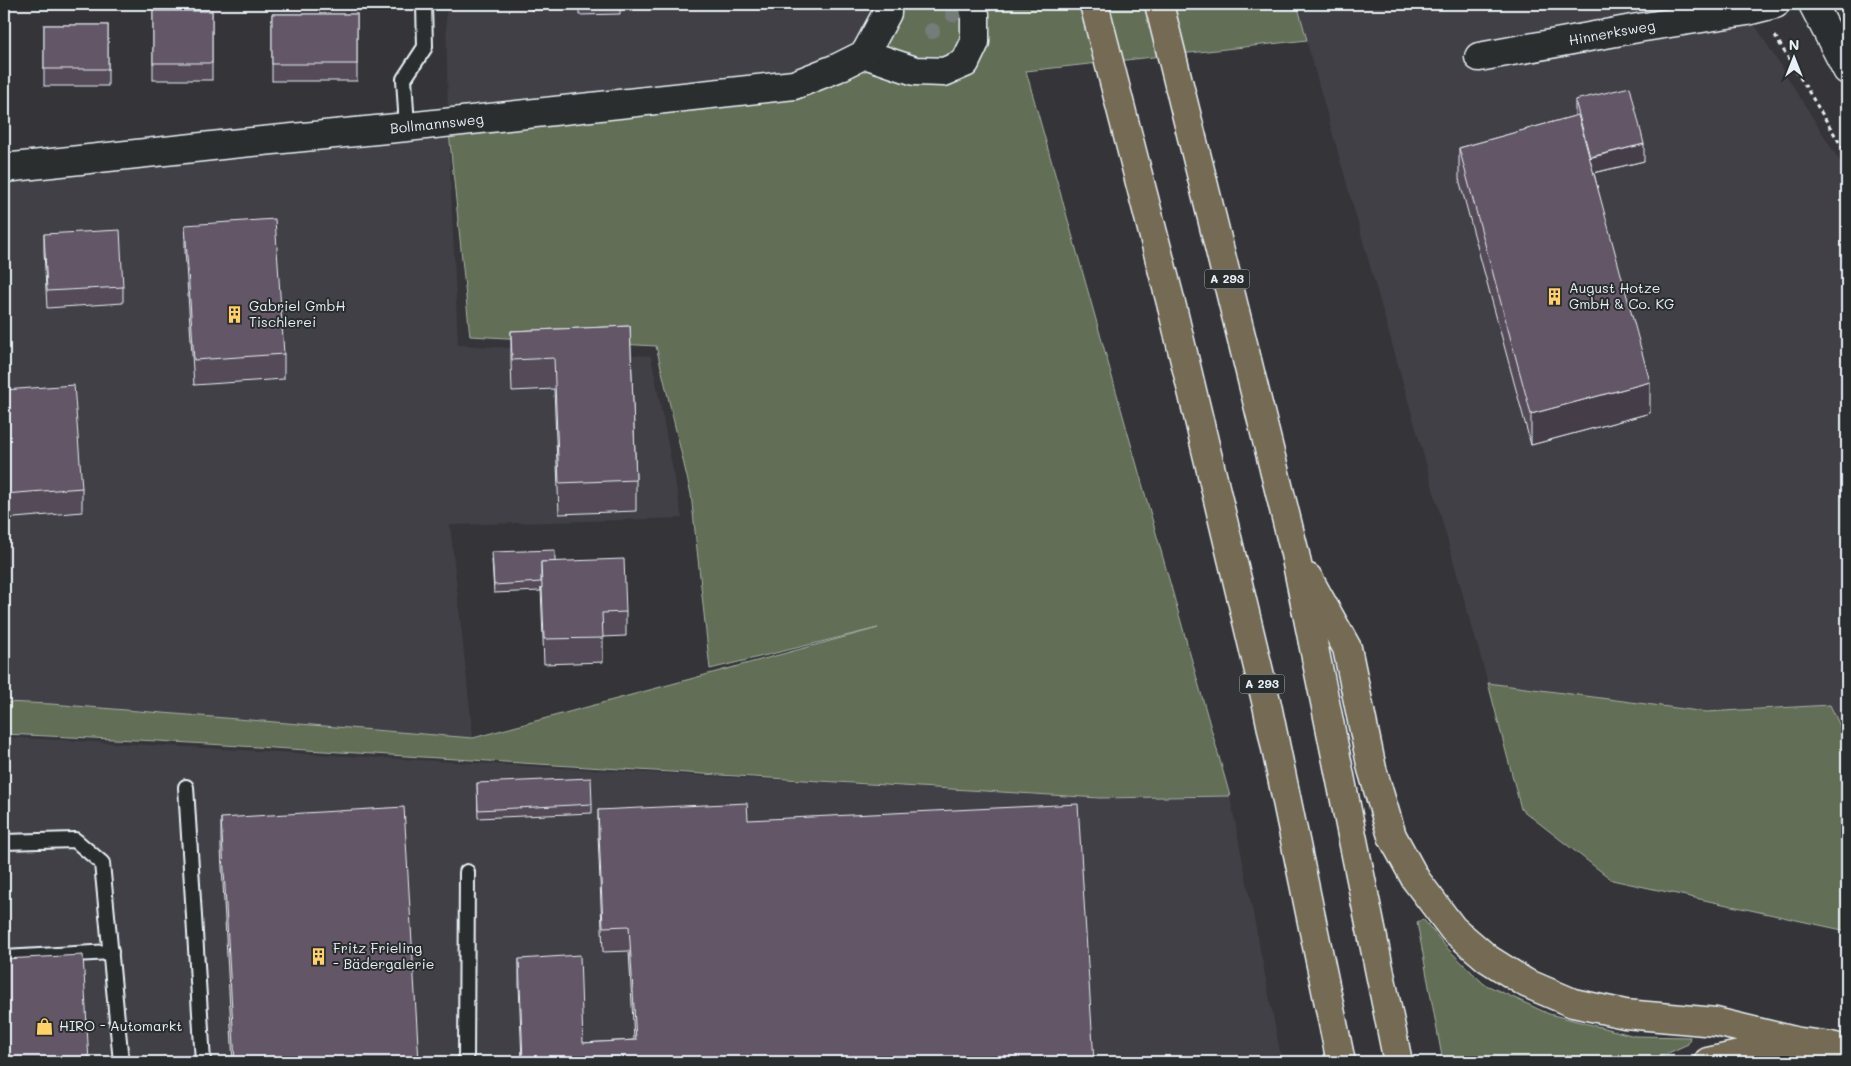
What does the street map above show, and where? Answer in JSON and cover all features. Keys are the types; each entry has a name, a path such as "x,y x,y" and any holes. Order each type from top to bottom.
{"highway":[{"name":"A 293","path":"1094,4 1172,307 1267,705 1341,1062"},
{"name":"A 293","path":"1159,4 1295,554 1398,1062"},
{"path":"1295,554 1347,648 1372,769 1392,836 1416,880 1453,930 1495,964 1526,982 1573,1003 1625,1014 1716,1022 1799,1042 1847,1050"},
{"path":"1708,1062 1799,1042"}],"street":[{"path":"888,4 887,13 865,54 915,70 944,72 965,63 975,42 975,14 968,4"},
{"path":"1813,4 1847,70"},
{"name":"Hinnerksweg","path":"1479,57 1767,6"},
{"name":"Bollmannsweg","path":"4,168 794,85 837,68 865,54"}],"lane":[{"path":"407,127 404,79 425,47 424,4"},
{"path":"186,787 203,1062"},
{"path":"4,842 75,840 102,863 121,1062"},
{"path":"466,1062 467,872"},
{"path":"4,958 110,952"}],"path":[{"path":"1767,6 1847,155"}],"shaded area":[{"path":"446,4 871,4 869,20 853,52 794,85 448,123"},
{"path":"1296,4 1745,4 1747,12 1847,173 1847,741 1830,705 1706,712 1488,683"},
{"path":"448,123 458,345 651,356 682,518 450,525 473,738 174,714 4,706 4,168"},
{"path":"4,737 1100,798 1230,796 1282,1062 4,1062"}],"green space":[{"path":"887,4 1297,4 1307,40 1026,71 1230,796 1100,798 158,741 4,734 4,702 51,704 473,738 878,628 710,669 691,494 656,346 470,336 448,123 837,68"},
{"path":"1488,683 1706,712 1830,705 1847,741 1847,931 1612,880 1521,809"},
{"path":"1423,919 1448,949 1484,984 1549,1014 1635,1036 1690,1037 1688,1044 1649,1062 1443,1062 1417,922"}],"building":[{"path":"153,11 212,11 212,63 153,63"},
{"path":"272,14 357,14 357,64 272,64"},
{"path":"44,25 108,25 108,69 44,69"},
{"path":"1630,87 1644,144 1590,157 1575,100"},
{"name":"August Hotze GmbH & Co. KG","path":"1578,115 1650,382 1531,414 1459,148"},
{"name":"Gabriel GmbH Tischlerei","path":"275,219 284,354 194,360 185,225"},
{"path":"120,230 123,287 47,291 44,234"},
{"path":"630,326 636,480 559,483 554,358 512,360 511,331"},
{"path":"74,385 82,488 4,494 4,390"},
{"path":"555,550 555,562 541,562 541,582 494,585 492,552"},
{"path":"4,559 7,629 4,630"},
{"path":"624,559 626,612 602,613 603,638 544,639 541,562"},
{"path":"591,778 592,804 478,810 477,783"},
{"path":"747,803 748,820 1078,804 1094,1062 523,1062 519,959 580,955 583,1043 636,1040 629,926 603,927 598,810"},
{"name":"Fritz Frieling - Bädergalerie","path":"404,807 419,1062 235,1062 221,818"},
{"name":"HIRO - Automarkt","path":"83,955 89,1062 4,1062 4,959"}],"place":[{"name":"August Hotze GmbH & Co. KG","path":"1555,296"},
{"name":"Gabriel GmbH Tischlerei","path":"235,314"},
{"name":"Fritz Frieling - Bädergalerie","path":"319,956"},
{"name":"HIRO - Automarkt","path":"45,1026"}]}
